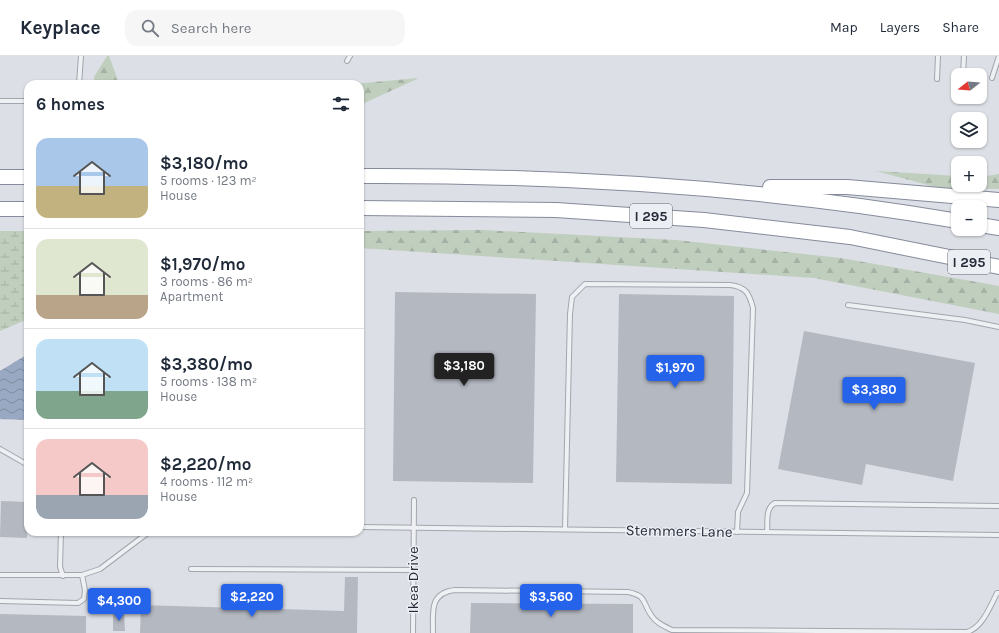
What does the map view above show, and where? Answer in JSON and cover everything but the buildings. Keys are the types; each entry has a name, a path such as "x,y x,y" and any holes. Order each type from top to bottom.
{"highway":[{"name":"I 295","path":"364,176 534,178 691,187 832,202 951,220"},
{"path":"0,177 24,177"},
{"path":"691,187 847,187 999,200"},
{"name":"I 295","path":"364,208 549,210 696,220 850,237 999,267"},
{"path":"0,209 24,209"},
{"path":"987,226 999,228"}],"lane":[{"path":"79,80 81,56"},
{"path":"347,61 350,56"},
{"path":"937,79 938,56"},
{"path":"963,68 964,56"},
{"path":"992,78 999,56"},
{"path":"0,101 24,101"},
{"path":"565,529 570,314 572,297 585,284 730,284 744,288 749,294 753,308 747,493 738,512 737,532"},
{"path":"848,305 965,320 999,327"},
{"path":"0,449 24,463"},
{"name":"Ikea Drive","path":"413,633 414,500"},
{"path":"767,532 768,511 770,506 775,503 999,506"},
{"name":"Stemmers Lane","path":"364,527 999,535"},
{"path":"61,536 60,567 63,576"},
{"path":"0,575 82,575 100,569 144,536"},
{"path":"191,569 414,570"},
{"path":"0,600 78,603 84,599 85,590 82,575"},
{"path":"433,633 433,609 437,597 444,591 455,590 636,593 644,600 651,615 660,624 672,630 967,632 974,630 987,613 997,593 999,593"}],"green space":[{"path":"107,56 109,56 118,80 94,80 94,77"},
{"path":"419,78 364,103 364,83"},
{"path":"876,171 951,176 951,188 939,188"},
{"path":"999,174 999,189 987,189 987,176"},
{"path":"483,230 676,240 841,258 999,286 999,314 814,278 364,248 364,231"},
{"path":"0,231 24,231 24,321 0,331"}],"water":[{"path":"24,356 24,420 0,419 0,371"}]}
